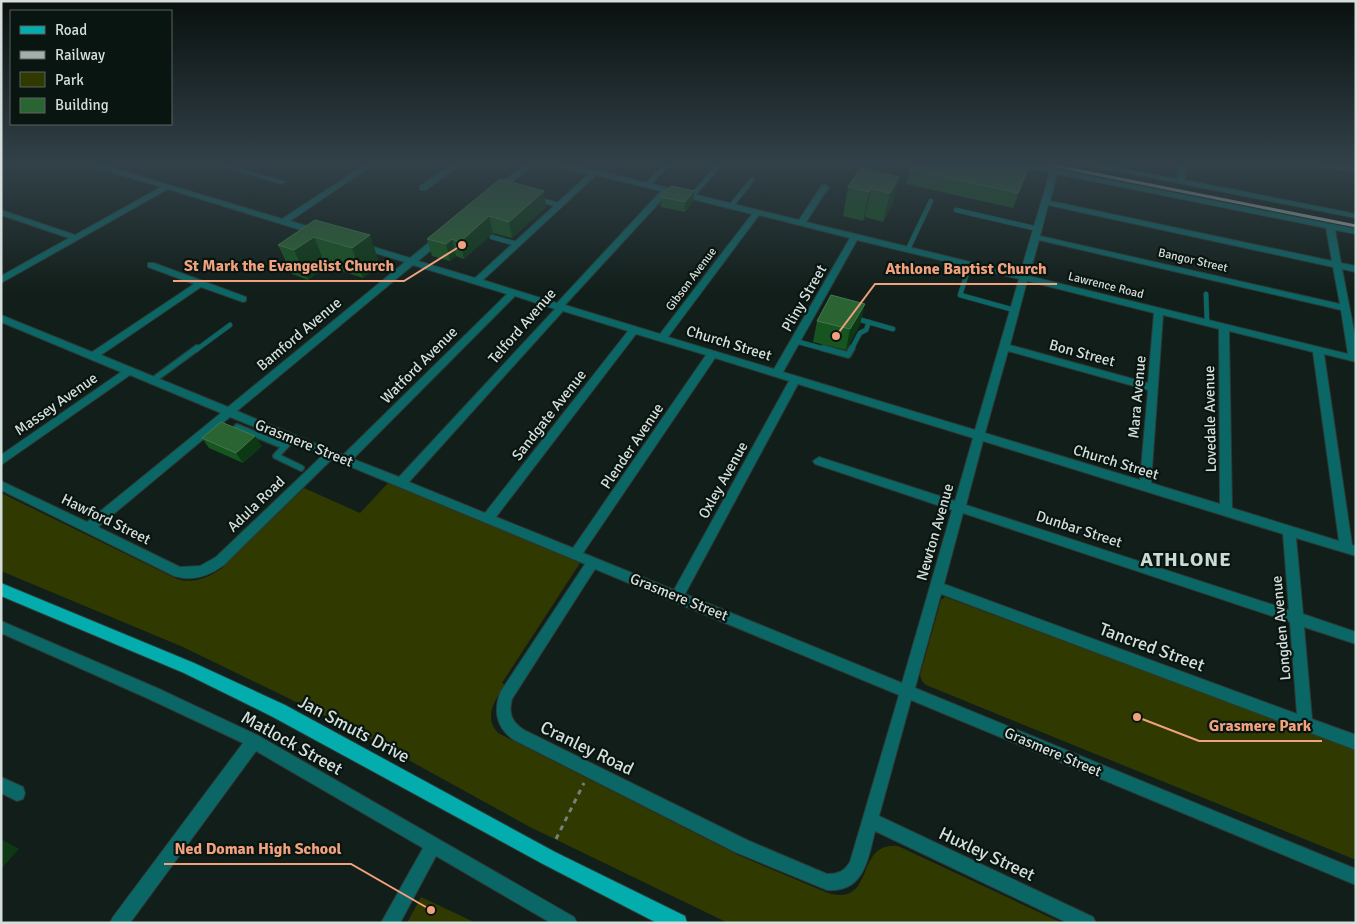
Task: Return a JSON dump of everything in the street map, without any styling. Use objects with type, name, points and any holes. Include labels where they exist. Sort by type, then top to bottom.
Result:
[{"type":"main road","name":"Jan Smuts Drive","points":[[1,589],[189,668],[279,711],[548,858],[678,923]]},
{"type":"street","points":[[1,280],[131,207]]},
{"type":"street","points":[[235,207],[329,236]]},
{"type":"street","points":[[283,222],[305,207]]},
{"type":"street","points":[[477,281],[557,207]]},
{"type":"street","name":"Telford Avenue","points":[[401,483],[557,313],[563,301],[651,207]]},
{"type":"street","name":"Lawrence Road","points":[[736,207],[1355,358]]},
{"type":"street","points":[[800,223],[811,207]]},
{"type":"street","name":"Newton Avenue","points":[[827,882],[844,880],[854,872],[1044,207]]},
{"type":"street","points":[[1069,207],[1356,269]]},
{"type":"street","points":[[1235,207],[1356,232]]},
{"type":"street","points":[[1310,207],[1356,216]]},
{"type":"street","points":[[1,212],[76,238]]},
{"type":"street","name":"Gibson Avenue","points":[[662,338],[757,212]]},
{"type":"street","points":[[1330,226],[1355,358]]},
{"type":"street","name":"Bamford Avenue","points":[[88,528],[446,232]]},
{"type":"street","name":"Bangor Street","points":[[1036,233],[1345,308]]},
{"type":"street","name":"Pliny Street","points":[[777,373],[795,341],[818,308],[855,236]]},
{"type":"street","name":"Church Street","points":[[347,242],[1351,550]]},
{"type":"street","points":[[151,265],[243,299]]},
{"type":"street","points":[[93,356],[201,283]]},
{"type":"street","name":"Watford Avenue","points":[[344,460],[514,292]]},
{"type":"street","name":"Mara Avenue","points":[[1145,486],[1159,311]]},
{"type":"street","name":"Grasmere Street","points":[[3,321],[228,412],[288,442],[331,454],[1356,877]]},
{"type":"street","name":"Lovedale Avenue","points":[[1224,326],[1226,511]]},
{"type":"street","name":"Sandgate Avenue","points":[[488,518],[635,329]]},
{"type":"street","name":"Bon Street","points":[[1004,347],[1153,388]]},
{"type":"street","points":[[1318,349],[1351,550]]},
{"type":"street","name":"Plender Avenue","points":[[575,555],[713,353]]},
{"type":"street","name":"Massey Avenue","points":[[1,461],[129,371]]},
{"type":"street","name":"Oxley Avenue","points":[[677,596],[795,379]]},
{"type":"street","name":"Adula Road","points":[[199,572],[220,562],[331,454]]},
{"type":"street","name":"Dunbar Street","points":[[819,461],[1356,638]]},
{"type":"street","name":"Hawford Street","points":[[1,485],[178,572],[199,572]]},
{"type":"street","name":"Longden Avenue","points":[[1289,531],[1305,724]]},
{"type":"street","name":"Cranley Road","points":[[593,562],[506,696],[502,714],[507,726],[512,731],[741,846],[827,882]]},
{"type":"street","name":"Tancred Street","points":[[936,587],[1356,742]]},
{"type":"street","name":"Matlock Street","points":[[1,627],[152,693],[254,741],[557,920]]},
{"type":"street","points":[[119,923],[254,741]]},
{"type":"street","points":[[1,785],[17,793]]},
{"type":"street","name":"Huxley Street","points":[[870,820],[1087,923]]},
{"type":"street","points":[[390,923],[433,846]]},
{"type":"lane","points":[[908,249],[928,207]]},
{"type":"lane","points":[[956,210],[1036,233]]},
{"type":"lane","points":[[492,237],[517,244]]},
{"type":"lane","points":[[970,264],[959,294],[966,298],[1014,310]]},
{"type":"lane","points":[[1206,294],[1207,322]]},
{"type":"lane","points":[[850,317],[893,329]]},
{"type":"lane","points":[[795,341],[848,355],[860,333],[866,330],[869,322]]},
{"type":"lane","points":[[152,381],[230,325]]},
{"type":"lane","points":[[237,427],[288,442],[276,454],[276,457],[301,468]]},
{"type":"path","points":[[556,839],[590,770]]},
{"type":"green space","points":[[388,483],[580,563],[502,683],[505,685],[494,703],[491,715],[491,721],[498,733],[738,855],[828,893],[843,895],[853,891],[860,883],[875,854],[884,847],[898,846],[1062,923],[728,923],[530,827],[354,730],[183,647],[1,571],[1,493],[177,579],[189,581],[205,577],[221,569],[304,488],[360,513]]},
{"type":"green space","points":[[945,597],[1356,749],[1356,860],[926,685],[920,675],[941,600]]},
{"type":"green space","points":[[421,897],[476,923],[407,923]]},
{"type":"building","points":[[466,207],[526,207],[509,222],[489,216],[460,242],[452,239],[446,244],[427,239]]},
{"type":"building","points":[[315,220],[370,235],[352,248],[314,237],[294,250],[278,245]]},
{"type":"building","points":[[831,295],[865,304],[850,329],[817,321]]},
{"type":"building","points":[[221,422],[255,436],[236,453],[202,438]]},
{"type":"railway","points":[[1261,207],[1356,226]]},
{"type":"place","name":"St Mark the Evangelist Church","points":[[462,245]]},
{"type":"place","name":"Athlone Baptist Church","points":[[836,336]]},
{"type":"place","name":"Grasmere Park","points":[[1137,717]]},
{"type":"place","name":"Ned Doman High School","points":[[431,910]]},
{"type":"district","name":"ATHLONE","points":[[1186,559]]}]
